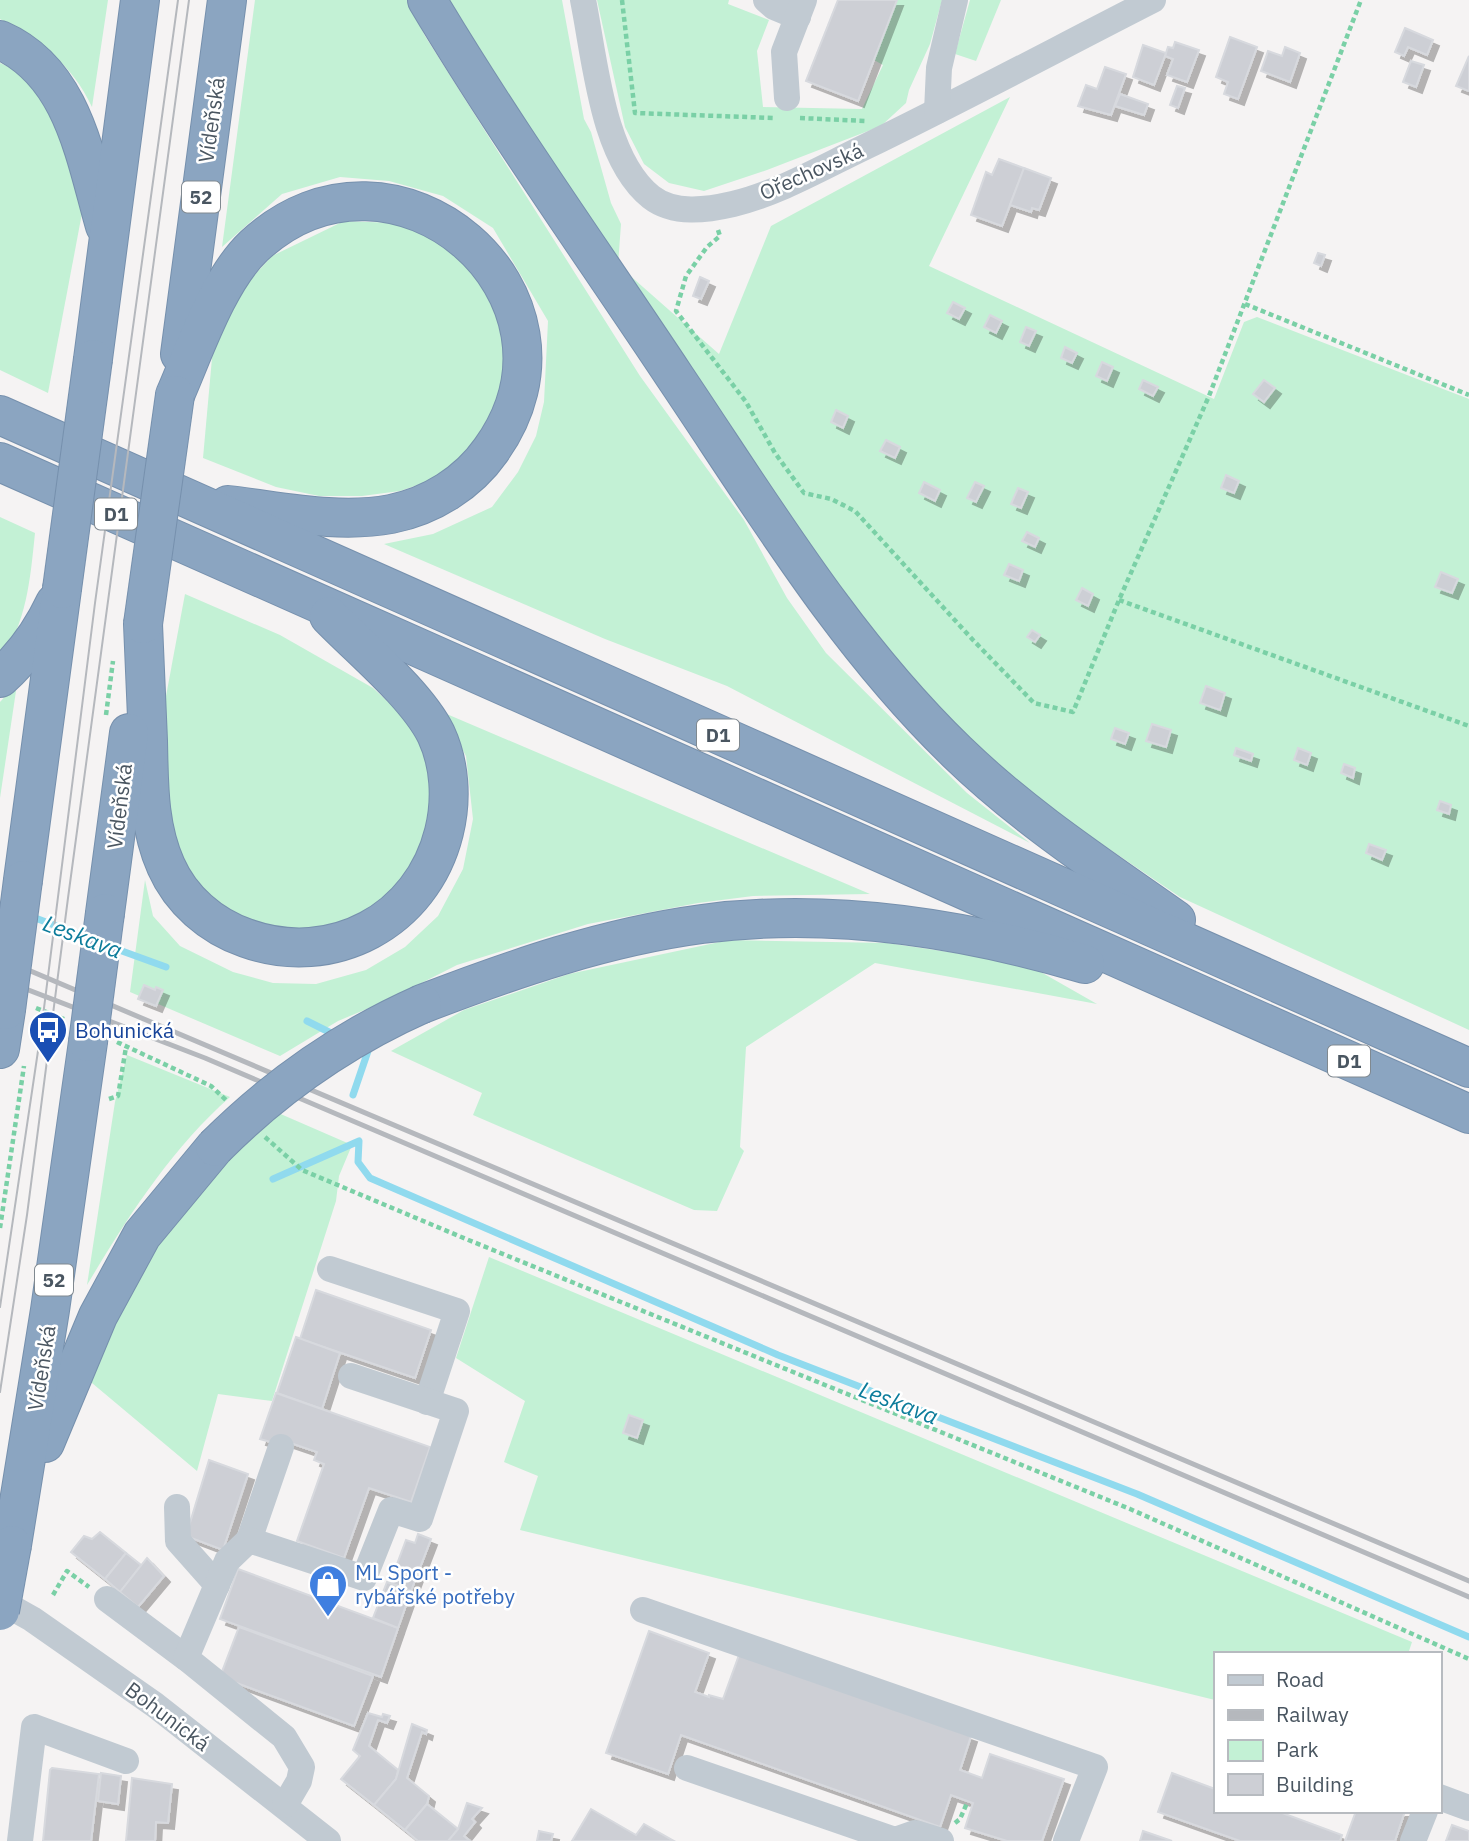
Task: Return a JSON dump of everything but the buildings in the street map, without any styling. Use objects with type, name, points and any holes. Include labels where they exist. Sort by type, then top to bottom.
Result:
[{"type":"highway","points":[[13,1055],[6,1010],[140,0]]},
{"type":"highway","name":"Vídeňská","points":[[0,1611],[50,1310],[112,1044],[105,913],[227,0]]},
{"type":"highway","points":[[427,0],[475,78],[764,510],[873,660],[957,751],[1020,807],[1243,968]]},
{"type":"highway","points":[[0,40],[21,51],[35,63],[58,90],[68,107],[77,129],[109,241]]},
{"type":"highway","points":[[174,395],[218,300],[240,262],[273,231],[290,220],[327,206],[365,201],[401,206],[440,221],[459,233],[484,257],[504,285],[519,329],[521,374],[509,419],[485,458],[464,479],[437,498],[418,507],[358,517],[193,502]]},
{"type":"highway","name":"D1","points":[[0,415],[1469,1068]]},
{"type":"highway","name":"D1","points":[[0,462],[1469,1114]]},
{"type":"highway","points":[[0,481],[44,482]]},
{"type":"highway","points":[[0,678],[37,635],[62,589]]},
{"type":"highway","points":[[143,624],[153,823],[158,847],[174,882],[197,910],[214,924],[232,933],[275,947],[317,947],[349,939],[376,927],[414,895],[430,872],[441,847],[447,821],[449,788],[442,750],[420,709],[312,600]]},
{"type":"highway","points":[[0,833],[15,858],[23,880]]},
{"type":"highway","points":[[14,1531],[56,1413],[98,1316],[142,1235],[215,1147],[268,1097],[326,1054],[388,1018],[548,958],[653,932],[704,924],[808,919],[902,924],[959,934],[1067,959],[1228,1007]]},
{"type":"street","name":"Ořechovská","points":[[583,0],[612,139],[621,160],[645,191],[658,201],[686,209],[711,209],[737,204],[775,189],[937,111],[1153,0]]},
{"type":"street","points":[[766,0],[774,7],[801,8],[784,52],[787,98]]},
{"type":"street","points":[[937,111],[939,68],[955,0]]},
{"type":"street","points":[[330,1269],[457,1311],[427,1402]]},
{"type":"street","points":[[249,1540],[364,1578],[391,1510],[420,1520],[456,1411],[351,1376]]},
{"type":"street","points":[[186,1658],[227,1561],[249,1540],[281,1447]]},
{"type":"street","points":[[177,1507],[178,1541],[217,1584]]},
{"type":"street","points":[[107,1599],[284,1737],[302,1767],[299,1781],[285,1805]]},
{"type":"street","name":"Bohunická","points":[[0,1601],[32,1619],[155,1705],[328,1841]]},
{"type":"street","points":[[643,1610],[1095,1767],[1066,1841]]},
{"type":"street","points":[[20,1841],[34,1727],[126,1761]]},
{"type":"street","points":[[687,1768],[895,1840],[915,1833],[941,1841]]},
{"type":"street","points":[[1441,1798],[1469,1808]]},
{"type":"street","points":[[1413,1841],[1424,1813]]},
{"type":"path","points":[[622,0],[635,107]]},
{"type":"path","points":[[711,209],[720,236],[707,247],[686,276],[676,311],[747,402],[775,453],[804,493],[831,499],[855,511],[1034,703],[1073,712],[1209,396],[1362,0]]},
{"type":"path","points":[[1245,304],[1469,395]]},
{"type":"path","points":[[1119,600],[1469,726]]},
{"type":"path","points":[[118,1096],[112,1044],[211,1086]]},
{"type":"path","points":[[0,1228],[13,1055]]},
{"type":"path","points":[[294,1165],[466,1239],[1130,1509],[1469,1659]]},
{"type":"path","points":[[53,1595],[67,1571]]},
{"type":"green space","points":[[0,0],[108,0],[92,107],[75,78],[54,55],[0,19]]},
{"type":"green space","points":[[255,0],[407,0],[425,36],[640,376],[744,520],[787,598],[826,653],[967,793],[1030,843],[727,686],[605,639],[384,544],[433,534],[492,507],[518,472],[536,436],[544,402],[548,321],[493,228],[443,196],[389,181],[340,177],[282,194],[222,247]]},
{"type":"green space","points":[[445,0],[562,0],[584,119],[591,132],[611,203],[621,224],[618,265],[481,68]]},
{"type":"green space","points":[[597,0],[729,0],[728,4],[769,20],[757,51],[763,107],[862,109],[883,65],[874,60],[897,0],[942,0],[930,44],[909,90],[906,103],[881,126],[704,191],[669,183],[644,164],[625,127]]},
{"type":"green space","points":[[970,0],[1001,0],[976,61],[955,54]]},
{"type":"green space","points":[[0,63],[20,72],[48,93],[83,208],[48,393],[0,370]]},
{"type":"green space","points":[[1010,97],[929,266],[1214,399],[1244,322],[1257,317],[1469,399],[1469,1030],[1180,897],[1015,785],[889,660],[618,265],[719,354],[771,226]]},
{"type":"green space","points":[[344,221],[394,223],[450,243],[481,276],[505,337],[500,401],[486,430],[444,476],[400,491],[362,496],[319,496],[276,487],[203,458],[213,347],[238,293],[272,256]]},
{"type":"green space","points":[[0,517],[35,533],[22,616],[0,662]]},
{"type":"green space","points":[[185,594],[280,635],[373,688],[397,710],[422,740],[432,766],[425,867],[343,933],[249,932],[174,866],[158,739]]},
{"type":"green space","points":[[12,689],[16,691],[0,798],[0,702]]},
{"type":"green space","points":[[442,712],[870,894],[753,896],[698,903],[588,924],[457,965],[386,1001],[338,1021],[280,1056],[130,992],[145,880],[153,916],[180,946],[233,972],[273,983],[316,984],[366,970],[405,947],[438,916],[463,869],[473,819],[466,756]]},
{"type":"green space","points":[[729,940],[887,943],[1025,963],[1097,1004],[875,963],[746,1047],[740,1147],[744,1151],[717,1211],[694,1210],[473,1115],[482,1093],[391,1051],[464,1010],[569,974]]},
{"type":"green space","points":[[127,1055],[230,1097],[188,1139],[151,1185],[87,1285],[115,1102]]},
{"type":"green space","points":[[276,1112],[352,1145],[339,1176],[336,1201],[272,1401],[218,1394],[197,1471],[86,1378],[175,1199]]},
{"type":"green space","points":[[489,1257],[1412,1642],[1409,1652],[1214,1652],[1214,1700],[520,1530],[538,1476],[504,1462],[525,1401],[456,1358]]},
{"type":"waterway","name":"Leskava","points":[[30,916],[91,939]]},
{"type":"waterway","name":"Leskava","points":[[111,947],[166,967]]},
{"type":"waterway","name":"Leskava","points":[[307,1021],[337,1036]]},
{"type":"waterway","name":"Leskava","points":[[353,1095],[368,1051],[364,1049]]},
{"type":"waterway","name":"Leskava","points":[[273,1179],[359,1141],[358,1162],[370,1178],[778,1355],[1137,1494],[1469,1637]]},
{"type":"tram line","points":[[0,1307],[42,1024],[95,603],[178,0]]},
{"type":"tram line","points":[[0,1392],[27,1215],[189,0]]},
{"type":"railway","points":[[0,958],[1469,1581]]},
{"type":"railway","points":[[0,979],[205,1058],[1469,1597]]},
{"type":"place","name":"Bohunická","points":[[48,1064]]},
{"type":"place","name":"ML Sport - rybářské potřeby","points":[[328,1618]]}]
